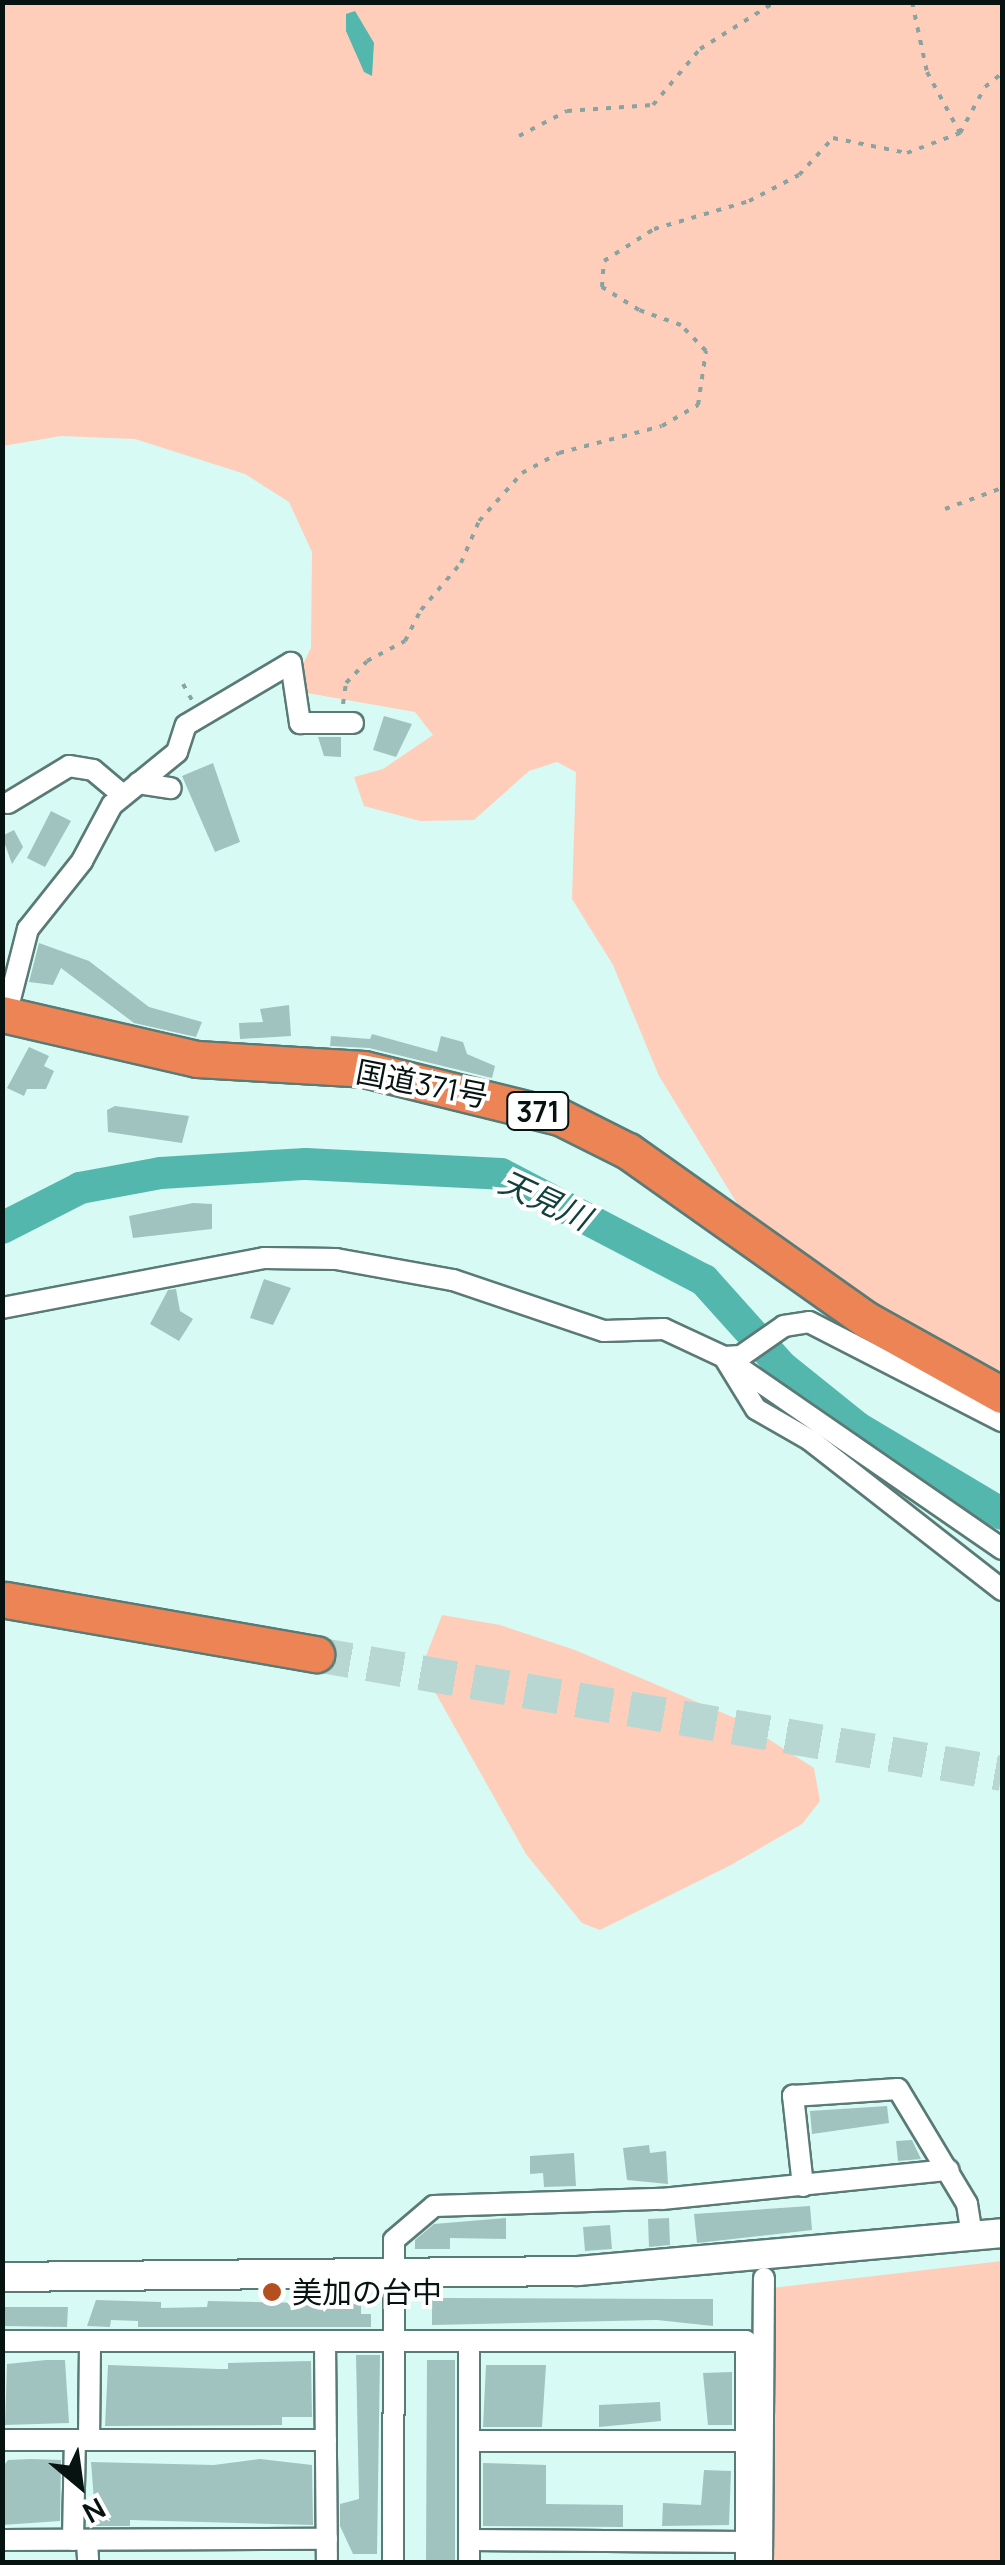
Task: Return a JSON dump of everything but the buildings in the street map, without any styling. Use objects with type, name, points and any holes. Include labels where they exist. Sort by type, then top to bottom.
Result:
[{"type":"highway","name":"国道371号","points":[[4,1014],[197,1058],[364,1069],[560,1117],[628,1151],[867,1320],[1002,1395]]},
{"type":"highway","points":[[6,1600],[316,1654]]},
{"type":"street","points":[[4,1014],[28,929],[131,789],[177,752],[186,724],[291,663],[300,723],[347,722]]},
{"type":"street","points":[[8,803],[69,766],[93,770],[131,789],[171,788]]},
{"type":"street","points":[[2,1308],[264,1258],[336,1259],[453,1280],[604,1331],[664,1329],[732,1357],[1002,1549]]},
{"type":"street","points":[[732,1357],[784,1326],[809,1322],[1002,1421]]},
{"type":"street","points":[[732,1357],[756,1409],[810,1440],[1002,1590]]},
{"type":"street","points":[[804,2186],[793,2096],[898,2089],[967,2204],[972,2236]]},
{"type":"street","points":[[393,2562],[394,2240],[434,2206],[590,2203],[949,2170]]},
{"type":"street","points":[[2,2277],[578,2272],[1002,2233]]},
{"type":"street","points":[[762,2562],[764,2278]]},
{"type":"street","points":[[2,2341],[746,2341],[746,2552],[470,2540]]},
{"type":"street","points":[[88,2562],[80,2540],[82,2440],[90,2341]]},
{"type":"street","points":[[325,2341],[327,2562]]},
{"type":"street","points":[[469,2341],[470,2562]]},
{"type":"street","points":[[2,2440],[326,2440]]},
{"type":"street","points":[[470,2441],[746,2440]]},
{"type":"street","points":[[2,2540],[326,2539]]},
{"type":"path","points":[[519,136],[568,111],[652,104],[700,49],[775,2]]},
{"type":"path","points":[[912,2],[927,72],[960,133]]},
{"type":"path","points":[[347,722],[346,683],[367,661],[405,641],[421,610],[461,564],[479,521],[522,473],[559,453],[662,426],[698,405],[706,351],[682,325],[639,310],[602,286],[604,261],[654,229],[749,201],[799,175],[832,138],[908,153],[960,133],[984,87],[1002,72]]},
{"type":"path","points":[[945,509],[1002,488]]},
{"type":"shaded area","points":[[3,3],[1002,3],[1002,1380],[828,1278],[738,1205],[659,1076],[613,965],[572,899],[576,772],[557,762],[529,771],[474,820],[420,821],[364,806],[354,777],[383,769],[433,735],[415,712],[290,690],[311,648],[312,552],[289,502],[245,474],[135,439],[61,436],[3,446]]},
{"type":"shaded area","points":[[442,1615],[500,1625],[575,1650],[737,1719],[814,1768],[820,1801],[802,1824],[731,1865],[600,1930],[582,1923],[526,1854],[426,1676],[424,1661]]},
{"type":"shaded area","points":[[1002,2261],[1002,2562],[770,2562],[772,2288]]},
{"type":"water","points":[[355,11],[374,43],[372,76],[364,72],[346,31],[346,14]]},
{"type":"waterway","name":"天見川","points":[[2,1228],[80,1188],[161,1173],[306,1164],[501,1174],[704,1280],[782,1367],[858,1428],[1002,1514]]},
{"type":"tunnel","points":[[316,1654],[1002,1773]]},
{"type":"place","name":"美加の台中","points":[[272,2292]]}]
